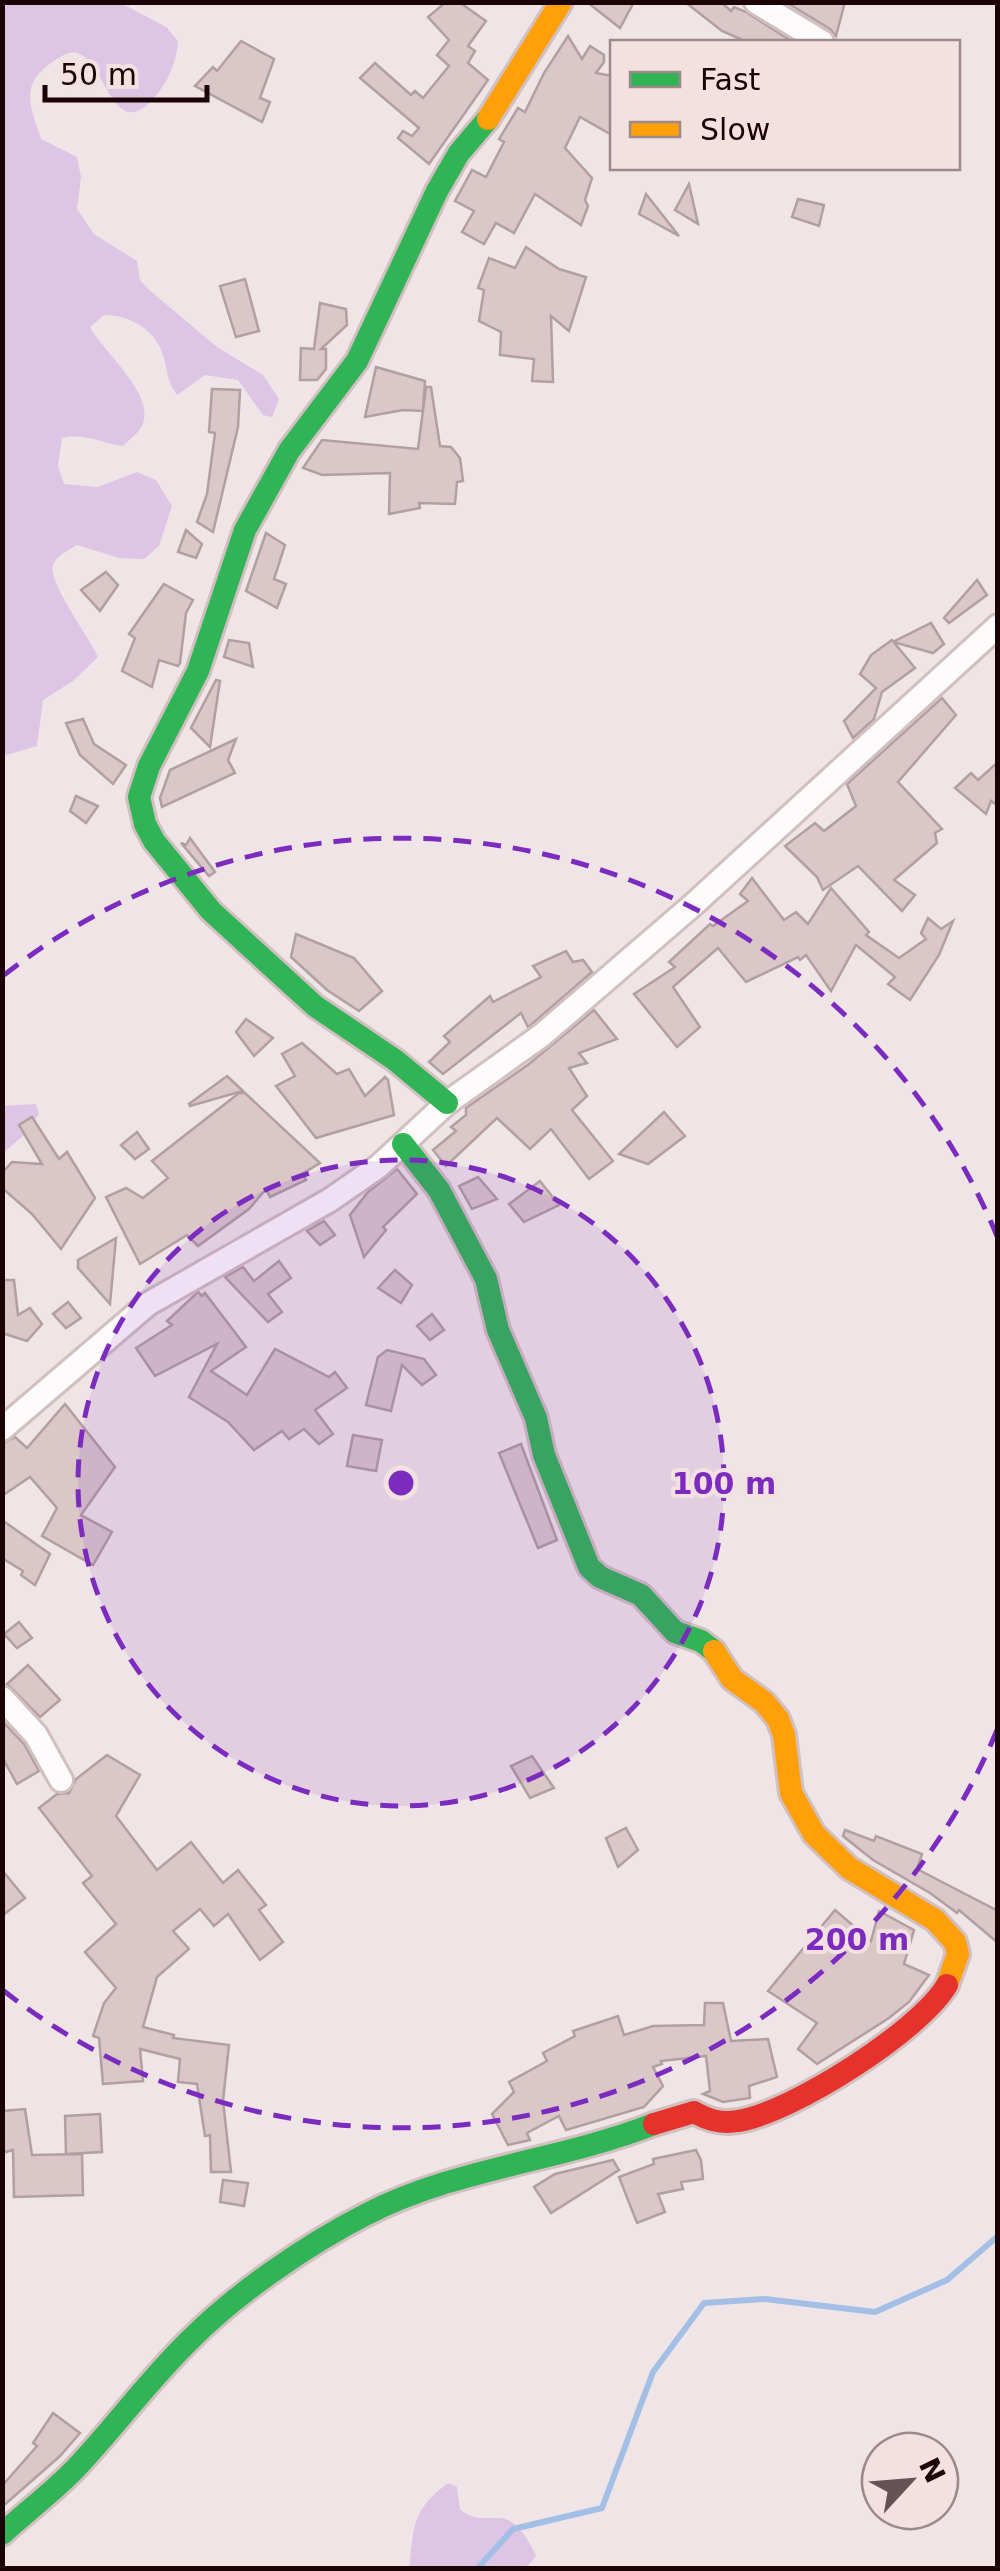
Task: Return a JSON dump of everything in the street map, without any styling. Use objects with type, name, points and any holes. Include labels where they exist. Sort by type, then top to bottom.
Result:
[{"type":"street","points":[[447,1103],[395,1060],[315,1006],[211,911],[154,840],[138,797],[149,766],[198,671],[244,530],[288,451],[356,361],[456,160],[482,128],[561,2]]},
{"type":"street","points":[[756,2],[819,40]]},
{"type":"street","points":[[2,1429],[148,1304],[330,1200],[379,1166],[447,1103],[542,1035],[610,979],[998,626]]},
{"type":"street","points":[[2,2534],[74,2470],[190,2338],[236,2298],[311,2248],[404,2196],[624,2136],[672,2117],[694,2112],[708,2121],[728,2123],[788,2102],[906,2031],[944,1991],[958,1956],[957,1944],[947,1928],[855,1872],[804,1823],[792,1797],[781,1726],[768,1705],[730,1677],[708,1644],[675,1633],[640,1594],[600,1578],[589,1567],[544,1455],[536,1418],[498,1330],[486,1279],[439,1190],[403,1144]]},
{"type":"street","points":[[2,1698],[36,1735],[62,1780]]},
{"type":"shaded area","points":[[3,2],[121,3],[166,27],[178,41],[167,78],[140,110],[129,112],[120,107],[89,61],[73,53],[57,59],[37,76],[30,94],[33,114],[41,139],[77,157],[81,177],[77,209],[94,234],[137,261],[140,280],[147,288],[217,347],[263,375],[279,399],[272,417],[263,415],[238,380],[205,375],[177,395],[160,348],[149,332],[123,318],[104,315],[90,327],[137,390],[144,417],[140,429],[123,446],[86,438],[62,438],[58,466],[64,484],[98,487],[137,472],[156,480],[172,506],[159,546],[144,559],[119,558],[77,545],[55,562],[56,584],[98,657],[73,681],[43,700],[37,746],[3,756]]},
{"type":"shaded area","points":[[36,1104],[39,1114],[24,1135],[3,1153],[3,1106]]},
{"type":"shaded area","points":[[448,2483],[457,2487],[460,2509],[470,2516],[498,2518],[516,2525],[536,2556],[526,2568],[409,2568],[421,2510]]},
{"type":"building","points":[[446,2],[459,2],[486,21],[468,46],[475,51],[468,63],[488,80],[429,164],[398,138],[403,131],[412,136],[419,128],[360,78],[375,63],[411,95],[415,91],[423,98],[449,66],[437,55],[449,40],[428,17]]},
{"type":"building","points":[[587,2],[634,2],[620,28]]},
{"type":"building","points":[[685,2],[721,2],[731,11],[734,7],[746,12],[788,39],[742,40],[722,31]]},
{"type":"building","points":[[786,2],[845,2],[836,36],[830,29]]},
{"type":"building","points":[[568,36],[582,59],[590,46],[604,55],[596,73],[610,76],[610,134],[580,117],[565,148],[592,178],[585,200],[588,206],[581,225],[535,194],[514,233],[496,223],[484,244],[462,232],[474,211],[455,201],[472,170],[486,177],[504,142],[499,139],[518,108],[525,112]]},
{"type":"building","points":[[241,41],[274,59],[260,98],[270,102],[262,122],[195,86],[213,67],[217,71]]},
{"type":"building","points":[[689,184],[698,224],[675,210]]},
{"type":"building","points":[[646,194],[679,236],[639,214]]},
{"type":"building","points":[[798,199],[824,205],[819,226],[792,217]]},
{"type":"building","points":[[526,247],[559,269],[586,277],[569,331],[551,316],[553,382],[532,381],[534,359],[500,355],[501,332],[479,321],[484,290],[478,288],[489,258],[515,268]]},
{"type":"building","points":[[245,279],[259,331],[236,337],[220,286]]},
{"type":"building","points":[[320,303],[346,309],[347,325],[321,349],[326,349],[326,369],[317,380],[300,380],[301,348],[314,349]]},
{"type":"building","points":[[376,367],[425,381],[423,411],[403,410],[365,417]]},
{"type":"building","points":[[426,387],[431,387],[440,446],[451,447],[460,458],[463,481],[457,482],[455,504],[419,503],[420,508],[389,514],[390,473],[322,475],[303,468],[322,440],[418,449]]},
{"type":"building","points":[[212,389],[240,390],[238,427],[213,532],[197,522],[207,494],[215,433],[209,432]]},
{"type":"building","points":[[186,530],[202,544],[196,558],[178,552]]},
{"type":"building","points":[[266,533],[285,545],[274,579],[286,584],[277,608],[246,591]]},
{"type":"building","points":[[106,572],[118,585],[100,611],[81,590]]},
{"type":"building","points":[[977,580],[987,595],[949,623],[944,618]]},
{"type":"building","points":[[164,584],[193,600],[186,613],[180,663],[178,666],[159,660],[152,687],[122,671],[135,638],[129,634]]},
{"type":"building","points":[[931,623],[944,644],[933,653],[893,642]]},
{"type":"building","points":[[229,640],[249,643],[253,667],[224,657]]},
{"type":"building","points":[[892,640],[915,668],[882,692],[874,719],[853,738],[844,721],[876,688],[860,674],[871,655]]},
{"type":"building","points":[[216,680],[220,681],[210,747],[191,728]]},
{"type":"building","points":[[942,698],[956,715],[898,782],[942,829],[935,833],[937,843],[894,880],[915,895],[902,911],[858,866],[823,890],[817,877],[785,846],[815,823],[824,831],[856,806],[847,784]]},
{"type":"building","points":[[83,719],[94,744],[126,765],[113,784],[80,755],[66,723]]},
{"type":"building","points":[[236,739],[228,760],[235,773],[162,807],[160,798],[170,770]]},
{"type":"building","points":[[998,762],[998,806],[991,801],[986,814],[955,788],[971,773],[978,780]]},
{"type":"building","points":[[76,796],[98,806],[86,823],[70,811]]},
{"type":"building","points":[[190,838],[215,872],[209,876],[181,843],[186,845]]},
{"type":"building","points":[[752,878],[784,920],[796,912],[808,924],[831,888],[869,932],[866,935],[899,958],[926,939],[921,933],[928,918],[941,929],[953,921],[939,955],[910,1000],[888,984],[895,977],[856,945],[831,991],[806,955],[746,982],[718,948],[673,987],[700,1027],[677,1047],[634,994],[675,967],[669,962],[710,924],[713,926],[748,901],[740,894]]},
{"type":"building","points":[[296,934],[354,958],[382,991],[359,1011],[327,990],[291,957]]},
{"type":"building","points":[[566,951],[573,962],[583,960],[592,972],[533,1023],[528,1027],[521,1013],[443,1074],[429,1062],[450,1042],[444,1036],[490,996],[493,1002],[541,977],[533,966]]},
{"type":"building","points":[[594,1010],[617,1039],[579,1053],[587,1063],[569,1068],[587,1096],[572,1110],[613,1161],[589,1179],[551,1129],[530,1149],[497,1118],[446,1166],[433,1150],[456,1131],[451,1127],[466,1115],[466,1108],[529,1064]]},
{"type":"building","points":[[246,1019],[273,1038],[254,1056],[236,1032]]},
{"type":"building","points":[[302,1043],[337,1074],[349,1069],[365,1096],[385,1077],[394,1115],[316,1138],[276,1086],[295,1076],[282,1054]]},
{"type":"building","points":[[227,1076],[243,1091],[190,1106],[189,1104]]},
{"type":"building","points":[[239,1093],[245,1093],[320,1163],[302,1174],[306,1180],[270,1197],[266,1189],[249,1209],[198,1246],[187,1235],[140,1264],[106,1197],[126,1188],[143,1198],[168,1178],[152,1161]]},
{"type":"building","points":[[664,1112],[685,1136],[648,1164],[619,1154]]},
{"type":"building","points":[[32,1117],[59,1159],[67,1152],[95,1198],[61,1249],[32,1214],[2,1188],[2,1173],[12,1162],[42,1164],[19,1125]]},
{"type":"building","points":[[137,1132],[149,1149],[135,1159],[121,1145]]},
{"type":"building","points":[[397,1169],[417,1194],[383,1227],[386,1230],[364,1257],[350,1215],[368,1192]]},
{"type":"building","points":[[478,1177],[497,1199],[472,1209],[459,1186]]},
{"type":"building","points":[[540,1181],[559,1205],[524,1222],[509,1204]]},
{"type":"building","points":[[324,1221],[335,1235],[320,1245],[307,1231]]},
{"type":"building","points":[[116,1238],[110,1304],[78,1268],[78,1260]]},
{"type":"building","points":[[279,1261],[291,1278],[268,1294],[282,1312],[268,1322],[225,1277],[243,1267],[254,1281]]},
{"type":"building","points":[[395,1270],[412,1285],[401,1303],[378,1288]]},
{"type":"building","points":[[2,1280],[14,1280],[18,1315],[30,1308],[42,1324],[27,1341],[2,1333]]},
{"type":"building","points":[[198,1292],[202,1296],[205,1293],[246,1347],[211,1371],[247,1395],[275,1349],[329,1377],[335,1372],[347,1388],[315,1410],[333,1434],[319,1444],[304,1429],[289,1439],[282,1431],[254,1450],[228,1422],[189,1397],[217,1344],[155,1376],[136,1348],[172,1325],[167,1321]]},
{"type":"building","points":[[68,1302],[81,1318],[66,1328],[53,1314]]},
{"type":"building","points":[[432,1314],[444,1330],[430,1340],[417,1326]]},
{"type":"building","points":[[387,1350],[424,1359],[436,1375],[422,1385],[402,1365],[391,1411],[366,1405],[378,1357]]},
{"type":"building","points":[[65,1404],[115,1467],[81,1515],[112,1532],[93,1565],[42,1536],[57,1508],[30,1477],[2,1496],[2,1444],[15,1437],[27,1448]]},
{"type":"building","points":[[353,1435],[382,1440],[376,1471],[347,1466]]},
{"type":"building","points":[[521,1444],[557,1540],[538,1548],[499,1453]]},
{"type":"building","points":[[2,1520],[50,1554],[35,1585],[21,1575],[23,1571],[2,1558]]},
{"type":"building","points":[[19,1622],[32,1638],[17,1648],[4,1634]]},
{"type":"building","points":[[28,1665],[60,1700],[40,1717],[7,1684]]},
{"type":"building","points":[[2,1721],[24,1744],[39,1771],[17,1784],[2,1757]]},
{"type":"building","points":[[107,1755],[140,1775],[116,1816],[157,1870],[191,1842],[223,1883],[238,1870],[266,1905],[259,1910],[283,1942],[260,1960],[228,1914],[214,1926],[200,1909],[173,1931],[189,1949],[157,1977],[143,2027],[174,2035],[173,2038],[229,2045],[223,2101],[231,2172],[211,2172],[210,2135],[205,2136],[197,2084],[178,2082],[180,2059],[140,2049],[143,2081],[103,2084],[99,2038],[93,2036],[104,2003],[116,1988],[85,1952],[116,1924],[83,1883],[92,1876],[39,1808],[57,1794],[69,1793],[76,1779]]},
{"type":"building","points":[[532,1756],[554,1788],[530,1798],[511,1766]]},
{"type":"building","points":[[626,1828],[638,1850],[618,1867],[606,1838]]},
{"type":"building","points":[[845,1830],[874,1841],[876,1836],[922,1854],[917,1869],[998,1911],[998,1943],[959,1910],[957,1913],[873,1860],[843,1836]]},
{"type":"building","points":[[2,1870],[25,1898],[2,1916]]},
{"type":"building","points":[[835,1910],[871,1941],[879,1911],[914,1930],[904,1964],[929,1975],[909,2002],[889,2018],[817,2064],[798,2049],[817,2023],[768,1991]]},
{"type":"building","points":[[705,2003],[723,2003],[731,2041],[768,2039],[777,2077],[749,2086],[750,2098],[723,2102],[703,2094],[710,2091],[706,2056],[661,2061],[653,2067],[663,2086],[644,2107],[566,2130],[559,2116],[527,2133],[530,2140],[508,2145],[492,2114],[514,2092],[509,2082],[547,2061],[543,2053],[575,2036],[573,2031],[618,2016],[624,2035],[653,2026],[704,2025]]},
{"type":"building","points":[[25,2109],[32,2155],[82,2154],[83,2195],[14,2197],[13,2150],[2,2153],[2,2111]]},
{"type":"building","points":[[100,2114],[102,2152],[66,2154],[65,2116]]},
{"type":"building","points":[[696,2150],[703,2179],[681,2182],[683,2189],[658,2194],[665,2212],[637,2223],[619,2177],[654,2164],[653,2159]]},
{"type":"building","points":[[613,2160],[619,2170],[551,2213],[534,2187],[555,2174]]},
{"type":"building","points":[[223,2180],[248,2183],[244,2206],[220,2202]]},
{"type":"building","points":[[53,2413],[80,2433],[2,2507],[2,2486],[37,2446],[33,2443]]},
{"type":"waterway","points":[[478,2568],[513,2529],[602,2508],[653,2372],[704,2303],[765,2299],[875,2312],[947,2280],[998,2236]]},
{"type":"traffic: fast","points":[[447,1103],[395,1060],[315,1006],[211,911],[154,841],[145,824],[139,797],[149,766],[198,671],[245,530],[289,451],[357,361],[437,191],[459,153],[488,119]]},
{"type":"traffic: fast","points":[[403,1144],[439,1190],[486,1279],[498,1330],[536,1418],[544,1455],[589,1567],[600,1577],[641,1595],[675,1632],[701,1641],[714,1651]]},
{"type":"traffic: fast","points":[[2,2534],[76,2468],[162,2369],[210,2321],[274,2270],[320,2240],[399,2199],[435,2186],[654,2124]]},
{"type":"traffic: slow","points":[[488,119],[561,2]]},
{"type":"traffic: slow","points":[[714,1651],[732,1679],[764,1702],[778,1719],[784,1735],[791,1793],[814,1834],[849,1868],[935,1920],[955,1942],[958,1954],[947,1985]]},
{"type":"traffic: jam","points":[[654,2124],[694,2112],[715,2121],[738,2121],[789,2103],[883,2046],[910,2025],[947,1985]]}]
